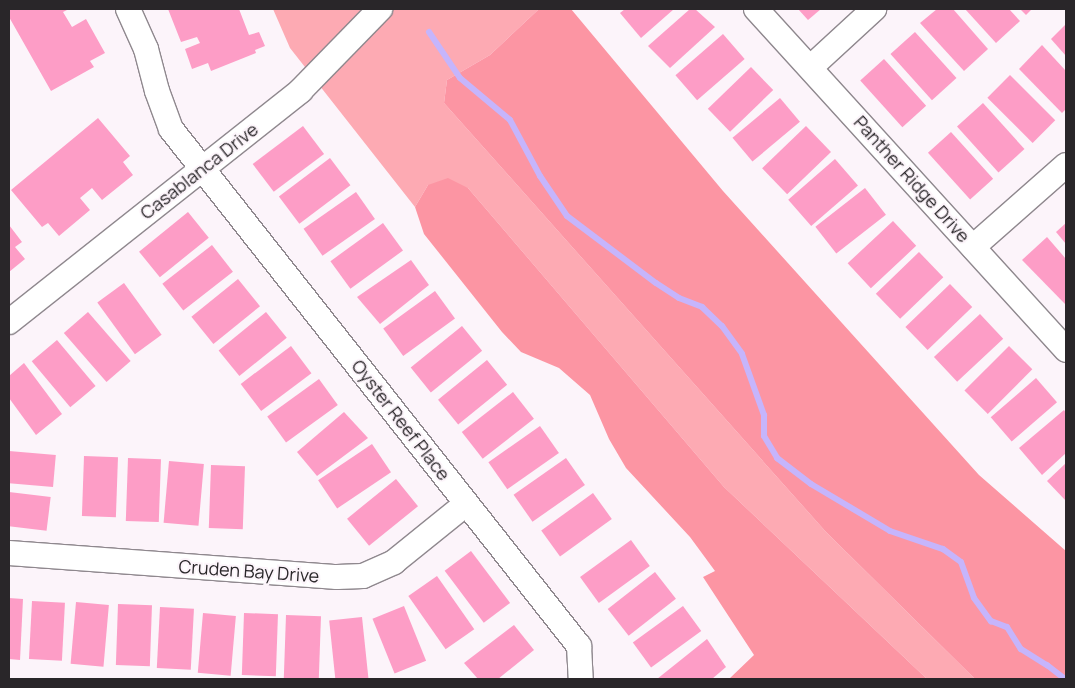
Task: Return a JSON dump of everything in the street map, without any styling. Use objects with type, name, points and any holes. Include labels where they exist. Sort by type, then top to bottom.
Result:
[{"type":"street","name":"Oyster Reef Place","points":[[128,9],[146,49],[157,91],[171,129],[579,646],[582,679]]},
{"type":"street","name":"Casablanca Drive","points":[[9,322],[300,91],[380,9]]},
{"type":"street","name":"Panther Ridge Drive","points":[[756,9],[811,67],[1066,350]]},
{"type":"street","points":[[811,67],[874,9]]},
{"type":"street","points":[[973,247],[1066,165]]},
{"type":"street","name":"Cruden Bay Drive","points":[[9,553],[337,577],[363,576],[394,562],[466,504]]},
{"type":"shaded area","points":[[273,9],[539,9],[490,55],[447,80],[444,103],[826,532],[975,679],[927,679],[724,487],[468,188],[428,185],[415,207],[290,48]]},
{"type":"shaded area","points":[[539,9],[571,9],[723,191],[979,475],[1066,551],[1066,679],[975,679],[826,532],[444,103],[447,80],[490,55]]},
{"type":"shaded area","points":[[448,178],[468,188],[724,487],[927,679],[729,679],[754,655],[703,577],[715,571],[690,537],[626,468],[609,439],[590,395],[559,368],[521,352],[502,332],[424,234],[415,207],[428,185]]},
{"type":"building","points":[[9,9],[69,9],[63,12],[72,27],[86,19],[105,53],[90,61],[94,67],[51,91],[9,17]]},
{"type":"building","points":[[168,9],[239,9],[249,35],[259,32],[265,46],[255,50],[256,53],[211,71],[208,63],[192,69],[185,49],[200,43],[197,37],[181,42]]},
{"type":"building","points":[[625,9],[674,9],[641,38],[620,13]]},
{"type":"building","points":[[690,9],[695,9],[715,27],[670,68],[648,46]]},
{"type":"building","points":[[798,9],[821,9],[808,20]]},
{"type":"building","points":[[937,9],[953,9],[988,49],[964,71],[920,23]]},
{"type":"building","points":[[965,9],[1009,9],[1020,21],[996,43]]},
{"type":"building","points":[[1020,9],[1032,9],[1026,15]]},
{"type":"building","points":[[1066,24],[1066,56],[1051,39]]},
{"type":"building","points":[[915,32],[956,78],[932,100],[890,54]]},
{"type":"building","points":[[723,34],[745,59],[697,100],[675,75]]},
{"type":"building","points":[[1042,45],[1066,71],[1066,109],[1062,113],[1019,69]]},
{"type":"building","points":[[884,59],[926,106],[902,127],[860,80]]},
{"type":"building","points":[[751,67],[773,90],[730,132],[708,109]]},
{"type":"building","points":[[1010,75],[1055,120],[1033,143],[987,98]]},
{"type":"building","points":[[780,98],[800,122],[752,162],[733,138]]},
{"type":"building","points":[[983,103],[1024,149],[998,172],[957,126]]},
{"type":"building","points":[[98,118],[130,156],[123,162],[133,175],[102,200],[92,188],[80,198],[90,210],[59,236],[48,223],[42,227],[11,190]]},
{"type":"building","points":[[303,126],[324,154],[274,192],[253,164]]},
{"type":"building","points":[[806,126],[831,152],[787,194],[762,168]]},
{"type":"building","points":[[951,132],[993,179],[970,200],[928,153]]},
{"type":"building","points":[[330,158],[350,185],[299,224],[279,197]]},
{"type":"building","points":[[835,159],[858,185],[811,226],[788,200]]},
{"type":"building","points":[[865,188],[886,215],[836,254],[815,227]]},
{"type":"building","points":[[356,192],[375,219],[323,256],[304,229]]},
{"type":"building","points":[[188,212],[209,238],[160,277],[139,252]]},
{"type":"building","points":[[893,221],[916,246],[871,288],[848,263]]},
{"type":"building","points":[[383,223],[403,251],[350,289],[330,261]]},
{"type":"building","points":[[1066,223],[1066,244],[1056,232]]},
{"type":"building","points":[[9,225],[22,242],[15,247],[25,259],[9,272]]},
{"type":"building","points":[[1047,237],[1066,259],[1066,305],[1022,260]]},
{"type":"building","points":[[212,245],[233,272],[183,311],[162,284]]},
{"type":"building","points":[[919,252],[943,277],[900,319],[876,294]]},
{"type":"building","points":[[411,260],[429,285],[380,324],[357,297]]},
{"type":"building","points":[[238,279],[260,306],[213,344],[191,317]]},
{"type":"building","points":[[124,283],[162,335],[135,354],[97,302]]},
{"type":"building","points":[[950,284],[972,307],[928,350],[905,327]]},
{"type":"building","points":[[435,291],[455,319],[403,356],[383,329]]},
{"type":"building","points":[[88,312],[131,361],[106,382],[64,333]]},
{"type":"building","points":[[266,312],[287,338],[239,376],[219,350]]},
{"type":"building","points":[[980,314],[1003,339],[957,382],[934,357]]},
{"type":"building","points":[[462,326],[482,351],[431,392],[411,368]]},
{"type":"building","points":[[57,340],[96,386],[70,407],[32,361]]},
{"type":"building","points":[[291,346],[311,373],[261,411],[241,384]]},
{"type":"building","points":[[1009,346],[1032,369],[988,414],[964,391]]},
{"type":"building","points":[[487,360],[507,385],[458,425],[438,400]]},
{"type":"building","points":[[24,363],[62,414],[36,435],[9,398],[9,376]]},
{"type":"building","points":[[1036,378],[1057,402],[1012,442],[991,417]]},
{"type":"building","points":[[319,379],[338,405],[286,443],[267,417]]},
{"type":"building","points":[[513,392],[534,419],[483,459],[462,432]]},
{"type":"building","points":[[1064,410],[1066,413],[1066,453],[1042,475],[1019,448]]},
{"type":"building","points":[[344,412],[368,438],[317,476],[297,452]]},
{"type":"building","points":[[540,426],[559,453],[507,489],[488,462]]},
{"type":"building","points":[[372,444],[391,472],[337,509],[318,480]]},
{"type":"building","points":[[9,451],[56,455],[53,487],[9,483]]},
{"type":"building","points":[[84,456],[118,457],[116,517],[82,516]]},
{"type":"building","points":[[128,458],[161,459],[159,522],[126,521]]},
{"type":"building","points":[[566,458],[585,485],[533,522],[514,495]]},
{"type":"building","points":[[169,461],[204,464],[198,526],[164,523]]},
{"type":"building","points":[[1066,463],[1066,501],[1047,481]]},
{"type":"building","points":[[211,465],[245,466],[243,529],[209,528]]},
{"type":"building","points":[[396,479],[418,506],[369,546],[347,519]]},
{"type":"building","points":[[9,492],[51,497],[47,531],[9,526]]},
{"type":"building","points":[[593,493],[612,519],[560,557],[541,531]]},
{"type":"building","points":[[631,540],[650,566],[599,603],[580,577]]},
{"type":"building","points":[[471,551],[510,603],[484,623],[445,571]]},
{"type":"building","points":[[655,572],[676,599],[629,636],[608,609]]},
{"type":"building","points":[[437,576],[474,629],[446,649],[408,596]]},
{"type":"building","points":[[9,598],[23,599],[20,660],[9,659]]},
{"type":"building","points":[[32,601],[65,603],[62,661],[29,659]]},
{"type":"building","points":[[76,602],[109,605],[103,667],[71,664]]},
{"type":"building","points":[[118,604],[152,605],[150,666],[116,665]]},
{"type":"building","points":[[404,606],[426,661],[395,673],[372,619]]},
{"type":"building","points":[[683,606],[701,631],[651,668],[633,642]]},
{"type":"building","points":[[160,607],[194,609],[191,670],[157,668]]},
{"type":"building","points":[[203,613],[236,616],[231,676],[198,673]]},
{"type":"building","points":[[244,613],[278,614],[276,676],[242,675]]},
{"type":"building","points":[[286,615],[321,616],[319,679],[284,678]]},
{"type":"building","points":[[362,617],[368,679],[335,679],[329,620]]},
{"type":"building","points":[[514,625],[534,650],[498,679],[478,679],[464,663]]},
{"type":"building","points":[[707,639],[726,667],[712,679],[657,679]]},
{"type":"waterway","points":[[429,32],[460,78],[510,120],[540,176],[567,216],[656,283],[679,298],[702,307],[722,326],[742,354],[764,415],[764,436],[777,458],[811,484],[890,531],[943,549],[961,562],[974,598],[991,621],[1007,627],[1021,649],[1065,679]]}]
